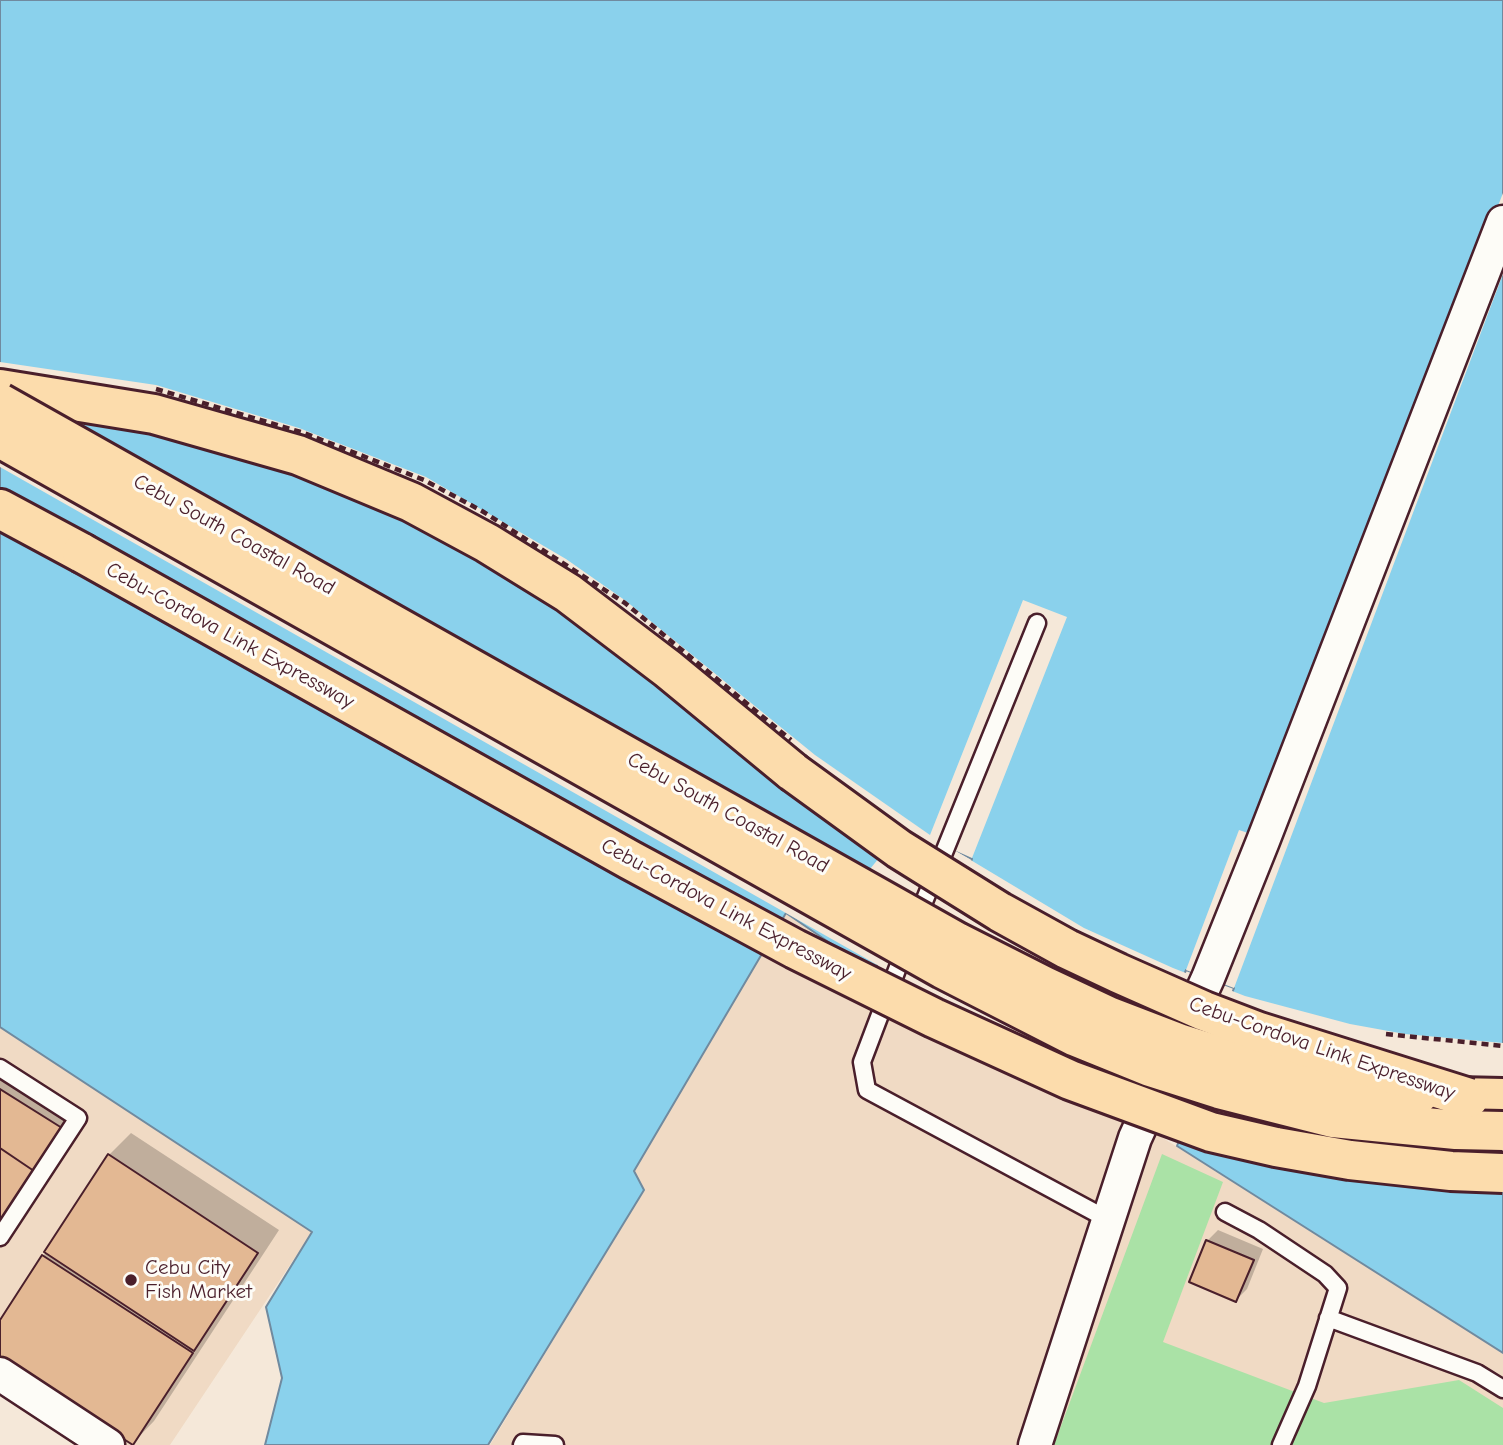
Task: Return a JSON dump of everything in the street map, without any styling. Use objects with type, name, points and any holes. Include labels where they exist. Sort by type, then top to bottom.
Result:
[{"type":"highway","name":"Cebu-Cordova Link Expressway","points":[[0,389],[154,414],[299,455],[411,502],[486,543],[568,593],[668,668],[793,772],[899,849],[1000,912],[1067,949],[1204,1011],[1259,1032],[1486,1098]]},
{"type":"highway","name":"Cebu South Coastal Road","points":[[0,402],[957,942],[1108,1017],[1233,1060],[1345,1084],[1486,1098]]},
{"type":"highway","name":"Cebu South Coastal Road","points":[[0,438],[943,969],[1076,1037],[1150,1067],[1219,1089],[1333,1118],[1456,1130],[1503,1131]]},
{"type":"highway","name":"Cebu-Cordova Link Expressway","points":[[0,509],[795,949],[934,1018],[1070,1080],[1212,1132],[1276,1147],[1350,1160],[1451,1171],[1503,1173]]},
{"type":"street","points":[[1035,1445],[1135,1138],[1208,978],[1503,222]]},
{"type":"street","points":[[0,1374],[108,1445]]},
{"type":"lane","points":[[1037,623],[883,1003],[862,1062],[867,1090],[1107,1219]]},
{"type":"lane","points":[[0,1068],[78,1118],[0,1237]]},
{"type":"lane","points":[[1225,1212],[1259,1230],[1325,1274],[1338,1288],[1307,1386],[1282,1445]]},
{"type":"lane","points":[[1328,1318],[1477,1373],[1503,1389]]},
{"type":"lane","points":[[522,1445],[555,1445]]},
{"type":"path","points":[[156,389],[303,433],[424,480],[482,511],[625,603],[792,740]]},
{"type":"path","points":[[1382,1034],[1503,1046]]},
{"type":"shaded area","points":[[786,913],[874,973],[1125,1114],[1503,1353],[1503,1445],[490,1445],[644,1190],[634,1171]]},
{"type":"shaded area","points":[[0,1027],[312,1232],[170,1445],[121,1445],[0,1367]]},
{"type":"green space","points":[[1162,1154],[1223,1182],[1163,1342],[1324,1403],[1459,1380],[1503,1408],[1503,1445],[1054,1445]]},
{"type":"water","points":[[0,0],[1503,0],[1503,1353],[1177,1146],[1234,988],[1186,970],[1125,1114],[922,1004],[972,859],[930,836],[874,973],[786,913],[634,1171],[644,1190],[488,1445],[265,1445],[282,1378],[266,1307],[312,1232],[0,1027]]},
{"type":"pier","points":[[1503,193],[1503,274],[1234,988],[1186,970],[1239,830],[1254,835]]},
{"type":"pier","points":[[0,362],[156,385],[299,428],[426,477],[566,559],[626,601],[815,755],[930,835],[1023,600],[1067,617],[972,858],[954,850],[1084,928],[1209,982],[1188,974],[1140,1088],[1069,1063],[923,991],[967,860],[932,841],[881,967],[0,467]],"holes":[[[52,417],[153,433],[296,476],[406,523],[540,596],[655,682],[879,858],[870,869],[847,857]]]},
{"type":"pier","points":[[1230,990],[1350,1024],[1405,1034],[1503,1043],[1503,1151],[1464,1152],[1352,1144],[1188,1106]]},
{"type":"building","points":[[0,1089],[62,1128],[34,1171],[0,1148]]},
{"type":"building","points":[[0,1148],[34,1171],[0,1223]]},
{"type":"building","points":[[108,1154],[258,1253],[194,1351],[44,1252]]},
{"type":"building","points":[[1206,1240],[1254,1260],[1236,1302],[1189,1282]]},
{"type":"building","points":[[42,1255],[193,1353],[133,1445],[0,1360],[0,1320]]},
{"type":"place","name":"Cebu City Fish Market","points":[[131,1280]]}]
